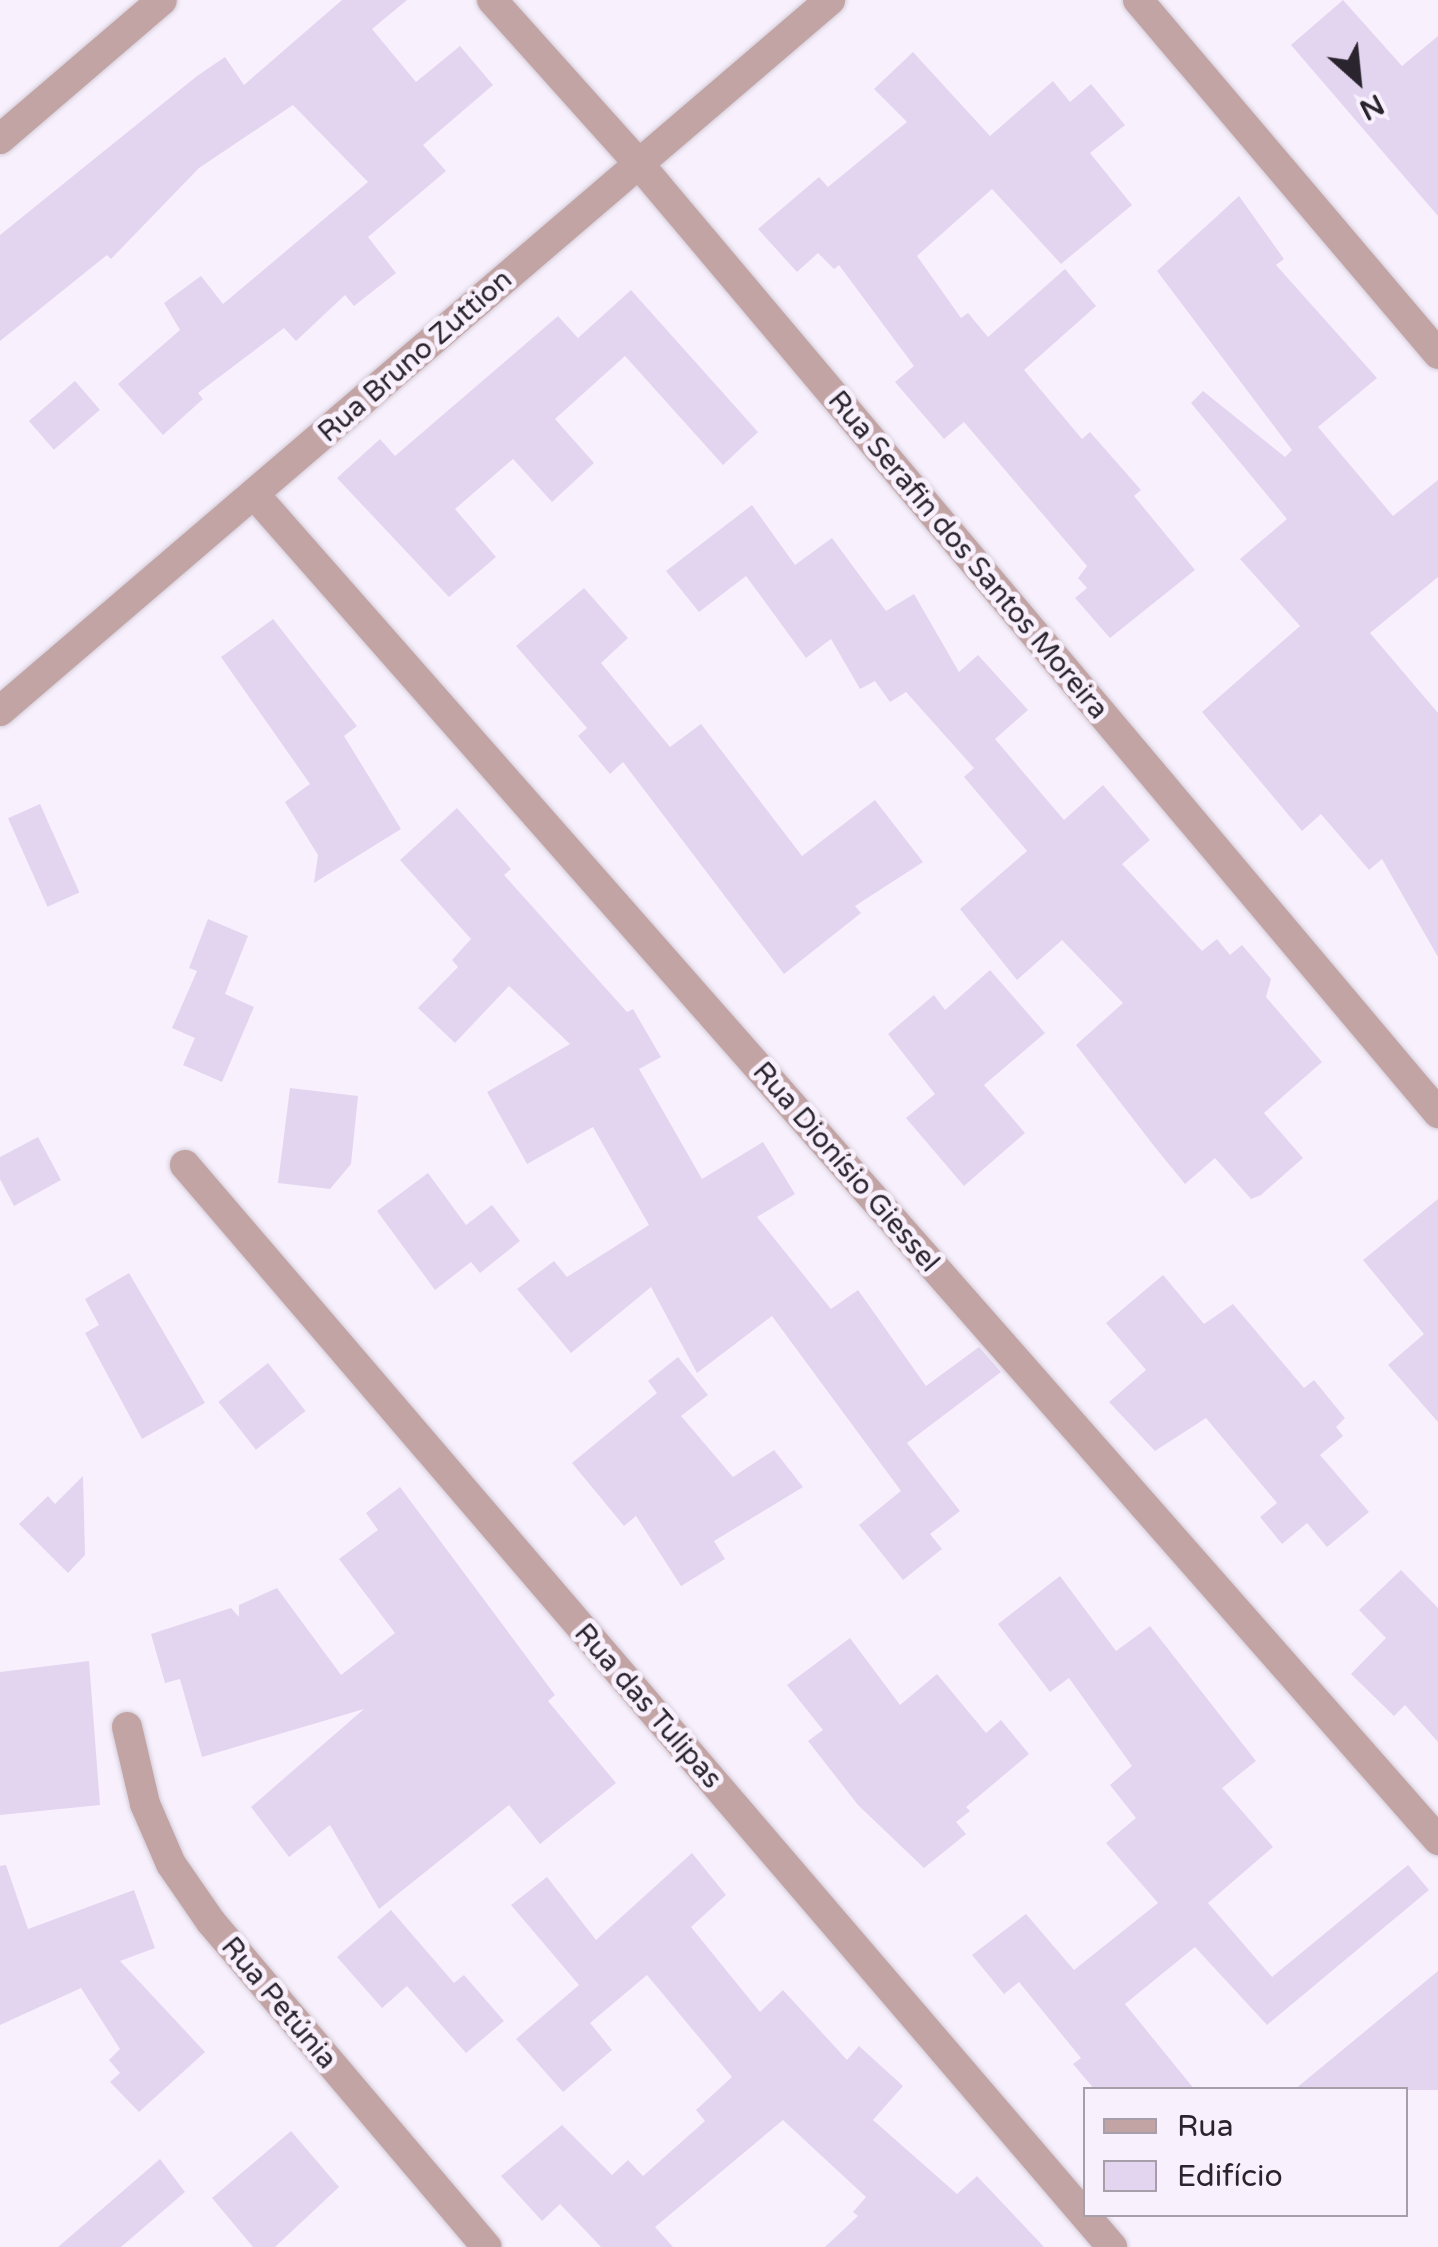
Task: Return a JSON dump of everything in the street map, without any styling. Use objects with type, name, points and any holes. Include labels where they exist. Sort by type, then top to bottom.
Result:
[{"type":"street","points":[[0,138],[162,0]]},
{"type":"street","name":"Rua Serafin dos Santos Moreira","points":[[492,0],[639,164],[1438,1113]]},
{"type":"street","name":"Rua Bruno Zuttion","points":[[0,712],[830,0]]},
{"type":"street","points":[[1138,0],[1438,354]]},
{"type":"street","name":"Rua Dionísio Giessel","points":[[254,494],[1438,1840]]},
{"type":"street","name":"Rua das Tulipas","points":[[185,1165],[1083,2213]]},
{"type":"street","name":"Rua Petúnia","points":[[127,1727],[158,1834],[211,1922],[488,2247]]},
{"type":"street","name":"Rua das Tulipas","points":[[1086,2217],[1112,2247]]},
{"type":"building","points":[[342,0],[407,0],[372,29],[416,82],[460,46],[493,85],[423,145],[446,171],[368,237],[396,273],[354,306],[345,295],[296,341],[284,328],[198,393],[203,399],[163,435],[118,384],[180,330],[164,303],[201,276],[223,304],[368,182],[293,105],[199,168],[111,259],[107,255],[0,341],[0,235],[197,76],[225,57],[244,85]]},
{"type":"building","points":[[1343,0],[1402,66],[1438,36],[1438,216],[1291,45]]},
{"type":"building","points":[[913,52],[990,136],[1053,81],[1070,102],[1091,84],[1125,125],[1090,153],[1132,205],[1061,264],[992,189],[917,256],[961,318],[968,313],[988,337],[1065,269],[1096,306],[1024,370],[1082,439],[1090,432],[1141,490],[1134,496],[1195,570],[1110,638],[1075,598],[1087,588],[1078,578],[1087,566],[964,422],[944,439],[895,382],[914,366],[839,265],[834,269],[818,253],[797,272],[758,229],[819,177],[828,187],[907,122],[874,89]]},
{"type":"building","points":[[1239,196],[1284,259],[1276,265],[1377,378],[1318,427],[1393,516],[1438,480],[1438,577],[1370,633],[1438,713],[1438,957],[1382,859],[1369,870],[1321,814],[1302,831],[1202,712],[1300,626],[1240,559],[1287,519],[1191,403],[1203,391],[1285,457],[1292,450],[1157,271]]},
{"type":"building","points":[[631,290],[758,432],[723,465],[625,356],[555,419],[594,463],[552,502],[513,459],[455,509],[496,557],[449,597],[337,478],[380,439],[395,456],[558,316],[578,338]]},
{"type":"building","points":[[75,381],[100,410],[54,450],[29,421]]},
{"type":"building","points":[[752,505],[795,565],[832,538],[886,611],[914,594],[959,672],[978,655],[1028,710],[995,739],[1064,820],[1103,785],[1150,840],[1122,864],[1202,951],[1217,939],[1230,955],[1242,945],[1271,979],[1266,997],[1322,1062],[1264,1113],[1303,1158],[1261,1195],[1251,1199],[1215,1158],[1185,1184],[1154,1146],[1076,1045],[1123,1003],[1062,940],[1017,980],[960,909],[1027,851],[964,777],[974,768],[906,692],[890,702],[875,681],[860,689],[831,639],[806,658],[746,576],[699,612],[666,571]]},
{"type":"building","points":[[584,588],[628,638],[601,663],[670,747],[701,724],[802,856],[875,800],[923,862],[855,906],[861,913],[784,974],[623,762],[610,774],[578,736],[587,728],[516,646]]},
{"type":"building","points":[[273,619],[357,726],[344,736],[401,829],[314,883],[318,855],[285,802],[310,784],[221,657]]},
{"type":"building","points":[[40,804],[79,893],[47,907],[8,818]]},
{"type":"building","points":[[457,808],[511,869],[504,875],[627,1012],[633,1009],[661,1057],[639,1069],[702,1179],[763,1142],[795,1194],[757,1217],[831,1309],[858,1290],[926,1386],[979,1347],[1001,1372],[907,1443],[960,1511],[930,1534],[942,1549],[903,1580],[859,1525],[901,1491],[772,1316],[697,1373],[651,1287],[571,1353],[517,1289],[554,1261],[567,1277],[649,1225],[593,1127],[527,1164],[487,1092],[570,1044],[509,986],[455,1043],[418,1008],[458,967],[452,960],[471,939],[400,860]]},
{"type":"building","points":[[208,919],[248,936],[225,994],[254,1007],[222,1082],[183,1065],[195,1038],[172,1028],[197,971],[189,968]]},
{"type":"building","points":[[990,970],[1045,1033],[984,1085],[1025,1133],[964,1186],[906,1118],[935,1094],[888,1034],[934,995],[945,1010]]},
{"type":"building","points":[[290,1088],[358,1096],[351,1164],[330,1189],[278,1183]]},
{"type":"building","points":[[38,1137],[61,1180],[14,1206],[0,1179],[0,1157]]},
{"type":"building","points":[[428,1173],[466,1225],[492,1205],[520,1241],[480,1273],[471,1262],[435,1290],[377,1211]]},
{"type":"building","points":[[1438,1199],[1438,1422],[1388,1365],[1424,1334],[1363,1260]]},
{"type":"building","points":[[129,1273],[205,1403],[142,1439],[85,1333],[99,1325],[85,1299]]},
{"type":"building","points":[[1163,1275],[1204,1324],[1233,1304],[1304,1388],[1314,1380],[1345,1418],[1336,1427],[1343,1436],[1320,1455],[1369,1512],[1327,1547],[1307,1523],[1282,1544],[1260,1517],[1277,1503],[1206,1418],[1155,1451],[1109,1402],[1146,1370],[1106,1323]]},
{"type":"building","points":[[678,1357],[708,1395],[681,1416],[733,1477],[774,1450],[803,1487],[714,1541],[725,1559],[681,1586],[636,1516],[624,1526],[572,1463],[657,1393],[648,1381]]},
{"type":"building","points":[[268,1363],[306,1411],[256,1450],[218,1402]]},
{"type":"building","points":[[83,1476],[85,1555],[68,1573],[19,1524],[48,1496],[55,1504]]},
{"type":"building","points":[[400,1487],[555,1695],[548,1701],[616,1783],[540,1844],[509,1805],[379,1909],[330,1825],[289,1857],[251,1807],[364,1709],[202,1757],[180,1679],[165,1683],[151,1634],[231,1608],[239,1617],[239,1605],[277,1588],[341,1675],[395,1633],[339,1559],[378,1530],[366,1513]]},
{"type":"building","points":[[1401,1570],[1438,1608],[1438,1742],[1405,1705],[1394,1716],[1351,1674],[1386,1638],[1359,1610]]},
{"type":"building","points":[[1060,1576],[1116,1651],[1150,1626],[1256,1761],[1222,1788],[1273,1847],[1208,1903],[1272,1977],[1408,1865],[1429,1890],[1267,2025],[1195,1947],[1125,2004],[1193,2087],[1092,2087],[1073,2064],[1081,2058],[1019,1982],[1004,1994],[972,1955],[1026,1914],[1074,1970],[1158,1903],[1106,1843],[1136,1818],[1110,1785],[1132,1766],[1069,1678],[1050,1692],[998,1624]]},
{"type":"building","points":[[850,1638],[900,1705],[937,1674],[986,1733],[1001,1720],[1029,1754],[966,1807],[970,1811],[956,1822],[966,1834],[924,1868],[858,1805],[808,1741],[823,1730],[787,1685]]},
{"type":"building","points":[[89,1661],[100,1805],[0,1815],[0,1672]]},
{"type":"building","points":[[692,1853],[726,1895],[691,1927],[760,2012],[783,1990],[847,2060],[859,2046],[903,2086],[873,2120],[957,2194],[977,2176],[1044,2247],[825,2247],[858,2216],[853,2212],[866,2197],[783,2120],[655,2227],[673,2247],[601,2247],[560,2204],[542,2221],[501,2176],[562,2125],[612,2175],[628,2160],[643,2176],[705,2121],[696,2110],[732,2077],[647,1975],[590,2023],[612,2050],[563,2092],[516,2039],[579,1985],[511,1905],[547,1877],[596,1940]]},
{"type":"building","points":[[6,1865],[28,1929],[134,1890],[155,1948],[120,1961],[205,2052],[139,2112],[110,2082],[120,2073],[109,2060],[120,2049],[81,1988],[0,2025],[0,1866]]},
{"type":"building","points":[[391,1910],[454,1983],[464,1975],[504,2021],[466,2053],[407,1986],[382,2008],[337,1957]]},
{"type":"building","points":[[1438,1971],[1438,2090],[1298,2087]]},
{"type":"building","points":[[291,2131],[339,2187],[275,2247],[253,2247],[212,2198]]},
{"type":"building","points":[[160,2159],[185,2192],[121,2247],[58,2247]]}]
